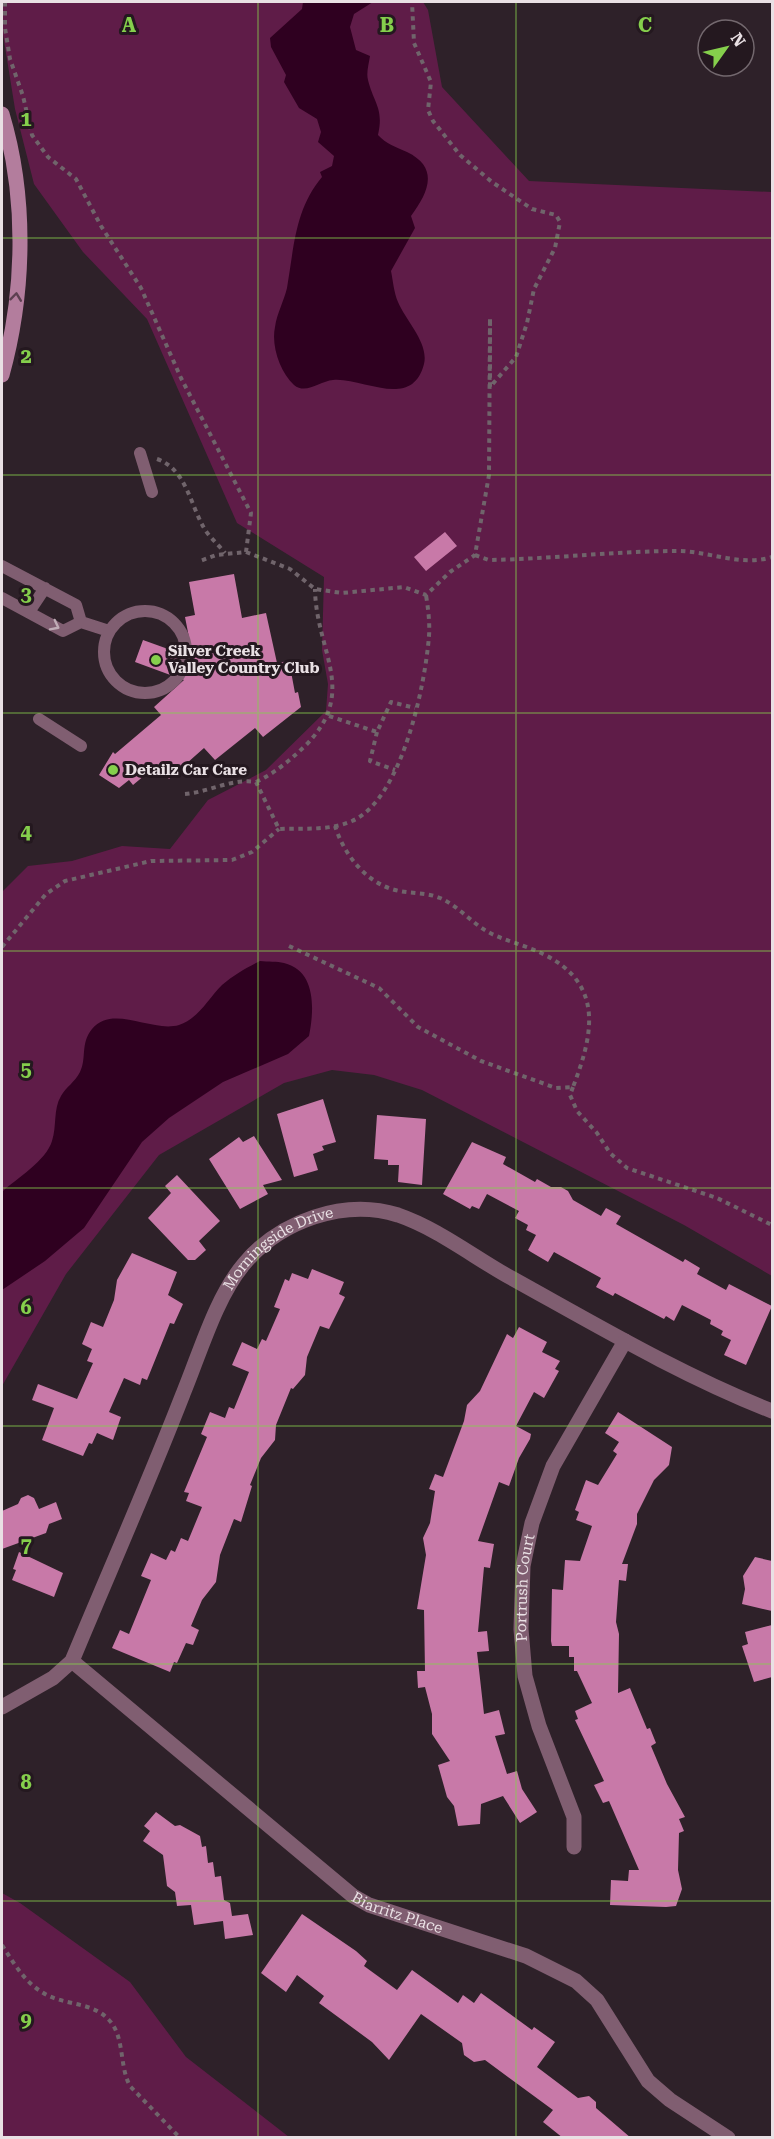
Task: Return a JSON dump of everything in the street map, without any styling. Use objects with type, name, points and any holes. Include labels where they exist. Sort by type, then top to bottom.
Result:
[{"type":"street","points":[[2,114],[15,178],[20,228],[18,282],[7,330],[2,375]]},
{"type":"street","name":"Morningside Drive","points":[[2,1707],[44,1684],[72,1661],[201,1348],[229,1287],[249,1257],[288,1229],[314,1217],[347,1209],[381,1211],[398,1215],[433,1232],[625,1341],[736,1396],[772,1411]]},
{"type":"street","name":"Portrush Court","points":[[574,1847],[574,1816],[550,1759],[525,1676],[521,1620],[523,1566],[532,1523],[549,1476],[625,1341]]},
{"type":"street","name":"Biarritz Place","points":[[72,1661],[353,1896],[369,1905],[526,1956],[576,1981],[597,2000],[648,2081],[670,2100],[728,2138]]},
{"type":"lane","points":[[141,456],[152,492]]},
{"type":"lane","points":[[2,566],[76,605],[81,621]]},
{"type":"lane","points":[[29,612],[45,588]]},
{"type":"lane","points":[[2,598],[63,631],[81,621],[109,631]]},
{"type":"lane","points":[[148,610],[171,620],[185,640],[187,653],[178,677],[169,686],[146,693],[122,686],[106,666],[104,654],[109,631],[124,616],[136,611],[148,610]]},
{"type":"lane","points":[[39,719],[81,746]]},
{"type":"path","points":[[5,2],[4,28],[10,59],[23,96],[32,135],[48,157],[76,179],[101,226],[141,288],[181,378],[251,513],[246,552]]},
{"type":"path","points":[[412,2],[414,43],[431,82],[428,110],[433,121],[460,155],[492,182],[532,209],[556,215],[560,222],[555,248],[534,289],[527,323],[516,357],[490,387],[490,318],[489,475],[475,555],[450,572],[426,595]]},
{"type":"path","points":[[141,456],[153,457],[166,462],[172,468],[187,491],[204,529],[225,553]]},
{"type":"path","points":[[475,555],[489,560],[681,551],[745,561],[772,557]]},
{"type":"path","points":[[200,561],[225,553],[246,552],[290,569],[315,589],[342,593],[404,587],[426,595]]},
{"type":"path","points":[[185,794],[206,792],[242,780],[256,782],[273,774],[317,733],[329,716],[333,702],[332,681],[318,617],[315,589]]},
{"type":"path","points":[[2,947],[46,894],[65,881],[152,861],[232,860],[252,852],[279,829],[335,826],[352,821],[375,805],[395,770],[415,708],[429,634],[426,595]]},
{"type":"path","points":[[395,770],[370,761],[377,732],[391,702],[415,708]]},
{"type":"path","points":[[329,716],[377,732]]},
{"type":"path","points":[[256,782],[279,829]]},
{"type":"path","points":[[335,826],[350,858],[376,879],[393,889],[429,894],[443,899],[477,926],[544,954],[574,976],[590,1013],[591,1029],[570,1095],[577,1111],[597,1133],[610,1153],[627,1168],[717,1198],[772,1225]]},
{"type":"path","points":[[290,946],[378,988],[418,1027],[481,1061],[556,1088],[573,1087]]},
{"type":"path","points":[[2,1945],[26,1980],[36,1988],[63,2001],[97,2009],[110,2021],[121,2048],[125,2077],[129,2086],[180,2138]]},
{"type":"shaded area","name":"Silver Creek Valley Country Club","points":[[2,2],[423,2],[428,10],[442,87],[529,181],[772,192],[772,1276],[684,1225],[422,1090],[374,1075],[332,1070],[284,1083],[159,1155],[66,1274],[2,1386],[2,892],[28,866],[72,861],[122,846],[170,849],[208,800],[266,770],[326,711],[328,684],[322,650],[324,577],[237,523],[147,319],[83,252],[34,184],[15,109],[2,28]]},
{"type":"shaded area","points":[[303,2],[373,2],[354,14],[350,27],[356,50],[370,56],[367,77],[378,106],[380,126],[378,135],[388,143],[417,158],[427,173],[426,190],[411,216],[415,228],[391,271],[398,302],[420,340],[425,356],[418,378],[409,386],[398,389],[345,380],[333,380],[308,388],[299,388],[289,380],[285,373],[274,342],[276,322],[287,288],[301,215],[313,189],[322,177],[320,172],[332,166],[334,156],[318,142],[321,132],[317,119],[299,108],[284,82],[286,75],[271,47],[270,38],[302,9]]},
{"type":"shaded area","points":[[260,961],[284,963],[295,967],[303,974],[311,993],[312,1015],[309,1036],[288,1054],[223,1082],[169,1118],[142,1142],[84,1228],[45,1261],[2,1290],[2,1192],[37,1162],[49,1148],[59,1101],[80,1072],[86,1040],[92,1029],[101,1022],[111,1019],[168,1026],[179,1025],[198,1013],[227,981]]},
{"type":"shaded area","points":[[2,1893],[20,1903],[130,1982],[186,2057],[289,2137],[2,2137]]},
{"type":"building","points":[[445,532],[457,546],[426,571],[414,557]]},
{"type":"building","points":[[234,574],[242,618],[266,613],[277,663],[289,661],[295,693],[298,692],[301,707],[263,737],[255,728],[215,760],[204,748],[169,779],[157,765],[133,785],[129,780],[119,788],[99,775],[113,752],[115,754],[161,715],[154,707],[184,680],[135,662],[143,640],[193,658],[185,617],[195,615],[189,582]]},
{"type":"building","points":[[323,1099],[336,1142],[322,1146],[324,1150],[313,1154],[318,1170],[294,1177],[277,1114]]},
{"type":"building","points":[[377,1115],[426,1119],[422,1185],[398,1182],[399,1165],[388,1165],[388,1160],[374,1159]]},
{"type":"building","points":[[254,1136],[282,1180],[263,1185],[268,1194],[240,1209],[209,1159],[239,1137],[243,1142]]},
{"type":"building","points":[[472,1142],[506,1157],[503,1164],[535,1182],[537,1179],[551,1187],[561,1187],[568,1191],[573,1200],[601,1216],[606,1208],[621,1216],[616,1224],[683,1262],[685,1259],[700,1268],[697,1274],[726,1290],[729,1284],[772,1306],[746,1365],[724,1355],[731,1340],[721,1335],[723,1331],[710,1324],[711,1320],[682,1305],[674,1321],[666,1316],[664,1319],[615,1293],[613,1296],[596,1287],[601,1278],[554,1252],[548,1262],[528,1250],[536,1235],[526,1230],[528,1225],[515,1218],[519,1211],[487,1194],[479,1209],[472,1206],[470,1209],[443,1194]]},
{"type":"building","points":[[177,1175],[220,1221],[199,1241],[206,1250],[195,1260],[188,1260],[148,1218],[171,1193],[165,1186]]},
{"type":"building","points":[[132,1253],[177,1272],[168,1295],[183,1304],[174,1324],[170,1323],[147,1380],[142,1378],[140,1385],[124,1378],[109,1412],[121,1417],[113,1440],[97,1433],[83,1456],[42,1440],[54,1408],[32,1400],[38,1384],[77,1399],[93,1363],[87,1361],[92,1349],[82,1344],[91,1322],[103,1327],[114,1300],[117,1280]]},
{"type":"building","points":[[312,1269],[344,1282],[339,1294],[345,1297],[329,1329],[320,1326],[307,1357],[305,1375],[293,1389],[291,1388],[276,1425],[275,1440],[261,1458],[250,1485],[252,1486],[241,1522],[234,1519],[220,1555],[216,1582],[202,1600],[191,1626],[199,1630],[193,1645],[186,1643],[170,1672],[112,1648],[120,1630],[129,1634],[151,1580],[141,1576],[151,1553],[166,1560],[171,1550],[175,1552],[181,1538],[188,1541],[202,1507],[186,1501],[189,1493],[184,1492],[207,1437],[201,1434],[210,1412],[225,1418],[229,1407],[234,1409],[249,1372],[232,1365],[242,1342],[257,1349],[262,1339],[266,1341],[280,1309],[274,1307],[285,1279],[289,1281],[292,1273],[308,1279]]},
{"type":"building","points":[[519,1327],[547,1342],[542,1352],[560,1361],[555,1369],[559,1371],[544,1398],[534,1392],[516,1426],[531,1434],[530,1439],[519,1458],[509,1486],[499,1482],[478,1541],[494,1544],[490,1568],[484,1567],[478,1632],[487,1631],[489,1651],[477,1652],[484,1714],[499,1710],[505,1734],[495,1736],[507,1774],[517,1771],[522,1789],[537,1812],[520,1823],[503,1796],[481,1804],[480,1824],[458,1826],[454,1806],[447,1797],[438,1765],[450,1761],[432,1734],[432,1714],[425,1687],[418,1688],[417,1671],[425,1671],[424,1610],[417,1609],[426,1555],[423,1538],[430,1523],[435,1491],[429,1489],[435,1474],[443,1477],[464,1421],[467,1405],[480,1391],[507,1334],[513,1338]]},
{"type":"building","points":[[618,1412],[672,1447],[669,1465],[654,1480],[637,1514],[637,1524],[622,1564],[628,1564],[626,1581],[619,1580],[616,1622],[619,1634],[618,1693],[630,1688],[647,1729],[650,1728],[656,1743],[651,1746],[667,1784],[685,1817],[679,1819],[684,1831],[679,1833],[678,1870],[682,1889],[676,1906],[610,1905],[611,1880],[628,1881],[629,1870],[639,1870],[609,1801],[603,1803],[594,1785],[604,1781],[575,1720],[578,1719],[575,1711],[592,1703],[577,1671],[574,1671],[574,1657],[569,1657],[569,1646],[552,1646],[551,1641],[552,1589],[563,1590],[565,1560],[580,1561],[592,1526],[576,1520],[579,1512],[575,1510],[586,1480],[598,1485],[617,1454],[613,1451],[619,1442],[605,1433]]},
{"type":"building","points":[[28,1495],[34,1498],[39,1509],[56,1502],[62,1519],[49,1524],[46,1533],[2,1549],[2,1511],[18,1504],[21,1498]]},
{"type":"building","points":[[19,1552],[63,1573],[54,1597],[12,1580]]},
{"type":"building","points":[[755,1557],[772,1561],[772,1611],[742,1604],[745,1589],[743,1576]]},
{"type":"building","points":[[772,1625],[772,1677],[754,1682],[742,1646],[748,1644],[745,1632]]},
{"type":"building","points":[[156,1812],[175,1826],[180,1825],[200,1836],[202,1847],[206,1846],[208,1863],[213,1862],[215,1877],[221,1876],[224,1900],[230,1903],[232,1916],[248,1914],[253,1935],[225,1939],[223,1921],[194,1925],[191,1905],[177,1906],[175,1892],[167,1886],[163,1855],[143,1841],[150,1831],[144,1826]]},
{"type":"building","points":[[302,1914],[356,1951],[367,1961],[364,1966],[397,1990],[412,1970],[458,2003],[463,1995],[474,2003],[481,1993],[532,2030],[534,2027],[555,2042],[537,2067],[578,2098],[589,2096],[596,2102],[596,2108],[631,2138],[563,2138],[543,2122],[553,2110],[485,2060],[474,2062],[464,2055],[462,2043],[421,2014],[389,2060],[372,2042],[319,2003],[324,1996],[297,1975],[286,1992],[261,1973]]},
{"type":"place","name":"Silver Creek Valley Country Club","points":[[156,660]]},
{"type":"place","name":"Detailz Car Care","points":[[113,770]]}]
